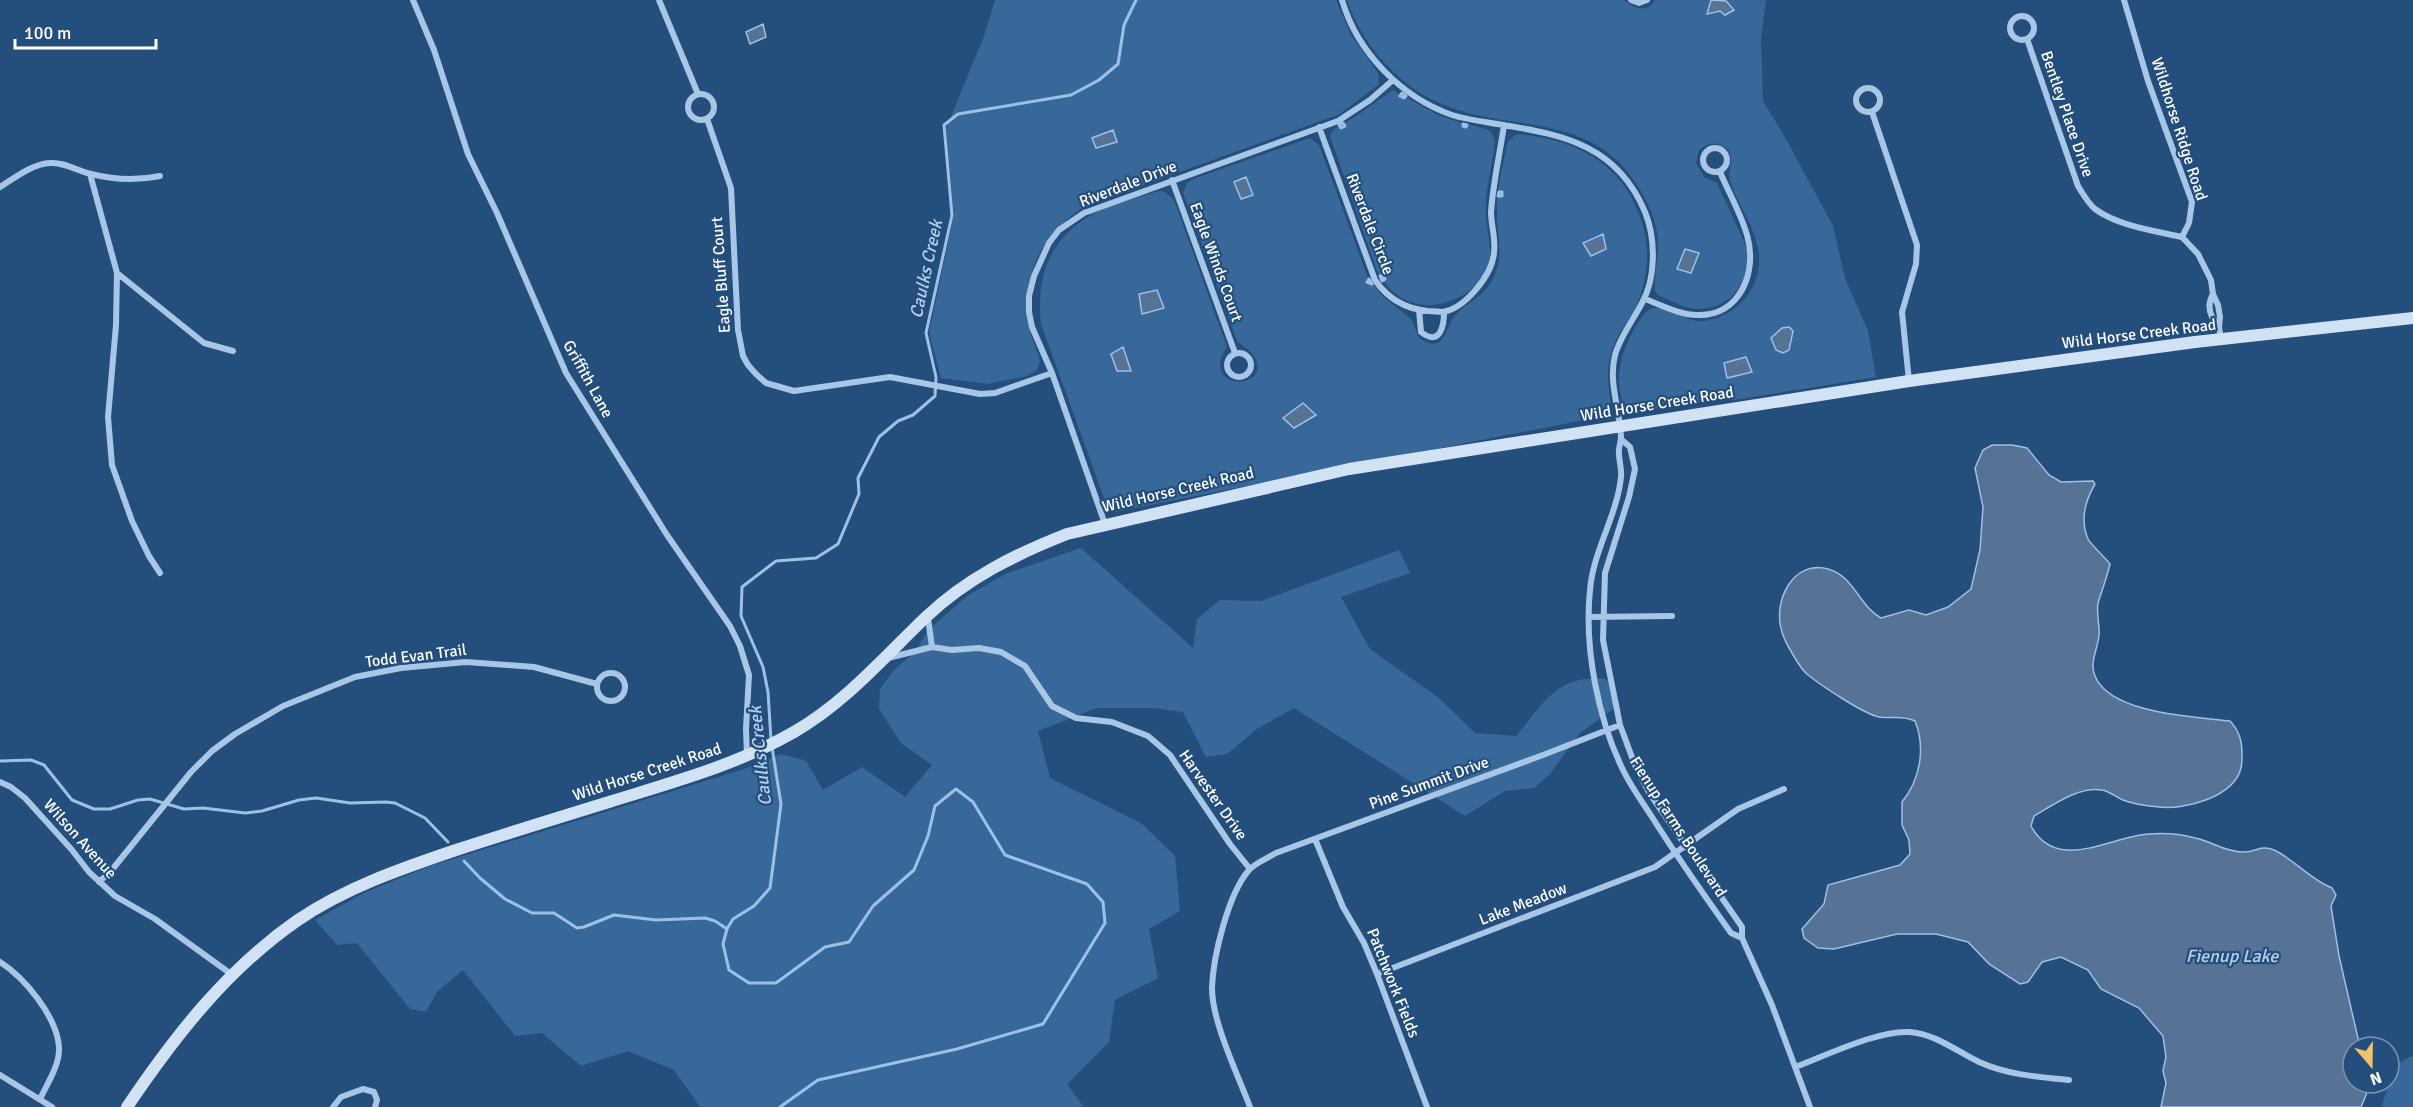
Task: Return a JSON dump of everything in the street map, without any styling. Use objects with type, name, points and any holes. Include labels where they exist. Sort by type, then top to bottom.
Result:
[{"type":"main road","name":"Wild Horse Creek Road","points":[[127,1107],[165,1051],[231,974],[301,918],[382,876],[714,769],[752,754],[795,731],[846,695],[928,615],[960,589],[995,566],[1031,548],[1067,534],[1350,469],[1909,381],[2221,340],[2413,318]]},
{"type":"street","name":"Griffith Lane","points":[[413,0],[434,50],[468,154],[497,213],[566,373],[667,535],[730,626],[740,646],[749,675],[746,729],[752,754]]},
{"type":"street","name":"Eagle Bluff Court","points":[[659,0],[698,94]]},
{"type":"street","name":"Fienup Farms Boulevard","points":[[1342,0],[1352,26],[1363,45],[1393,80],[1418,99],[1452,115],[1567,138],[1588,147],[1618,169],[1630,183],[1646,215],[1652,232],[1652,266],[1645,299],[1619,345],[1614,364],[1615,397],[1622,440],[1618,450],[1622,475],[1602,538],[1590,588],[1590,647],[1606,730],[1625,774],[1675,853],[1731,933],[1742,938]]},
{"type":"street","points":[[1631,0],[1639,3],[1647,0]]},
{"type":"street","name":"Wildhorse Ridge Road","points":[[2124,0],[2148,81],[2192,202],[2189,224],[2182,237]]},
{"type":"street","name":"Bentley Place Drive","points":[[2020,16],[2028,16],[2034,22],[2033,34],[2027,39],[2015,38],[2010,31],[2013,20],[2020,16]]},
{"type":"street","name":"Bentley Place Drive","points":[[2027,39],[2078,186],[2086,200],[2097,210],[2118,220],[2182,237]]},
{"type":"street","name":"Riverdale Drive","points":[[1105,524],[1052,373],[1032,327],[1029,312],[1029,296],[1034,276],[1049,243],[1059,230],[1084,213],[1338,121],[1370,100],[1393,80]]},
{"type":"street","points":[[1866,88],[1874,89],[1880,99],[1878,106],[1872,111],[1864,111],[1856,103],[1859,92],[1866,88]]},
{"type":"street","name":"Eagle Bluff Court","points":[[698,94],[706,94],[714,102],[713,114],[707,119],[698,120],[689,111],[688,103],[698,94]]},
{"type":"street","points":[[1872,111],[1917,245],[1916,264],[1902,312],[1909,381]]},
{"type":"street","name":"Eagle Bluff Court","points":[[707,119],[731,188],[738,330],[743,356],[748,365],[766,383],[794,391],[890,377],[980,394],[995,393],[1052,373]]},
{"type":"street","points":[[1419,310],[1421,332],[1430,336],[1439,334],[1442,331],[1444,312],[1476,291],[1493,261],[1495,251],[1491,212],[1504,125]]},
{"type":"street","name":"Riverdale Circle","points":[[1319,128],[1375,280],[1393,299],[1419,310],[1444,312]]},
{"type":"street","points":[[1712,149],[1721,150],[1726,157],[1725,167],[1720,172],[1711,172],[1703,163],[1705,154],[1712,149]]},
{"type":"street","points":[[0,187],[32,168],[51,163],[90,174],[134,181],[160,176]]},
{"type":"street","points":[[1645,299],[1690,315],[1712,314],[1732,304],[1745,286],[1751,265],[1747,235],[1720,172]]},
{"type":"street","points":[[90,174],[117,273],[116,325],[108,417],[112,465],[132,521],[160,573]]},
{"type":"street","name":"Eagle Winds Court","points":[[1172,180],[1235,353]]},
{"type":"street","points":[[2182,237],[2202,259],[2211,280],[2213,294],[2208,302],[2211,319],[2218,327],[2221,340]]},
{"type":"street","points":[[117,273],[204,343],[233,351]]},
{"type":"street","name":"Eagle Winds Court","points":[[1235,353],[1246,355],[1251,361],[1251,369],[1242,377],[1234,377],[1227,368],[1229,358],[1235,353]]},
{"type":"street","name":"Fienup Farms Boulevard","points":[[1622,440],[1630,447],[1635,469],[1629,497],[1605,573],[1603,616],[1606,665],[1620,725],[1636,768],[1650,794],[1743,927],[1742,938],[1772,1005],[1810,1107]]},
{"type":"street","points":[[928,615],[927,626],[932,647]]},
{"type":"street","points":[[1589,616],[1672,616]]},
{"type":"street","name":"Harvester Drive","points":[[883,660],[932,647],[952,650],[979,648],[1001,652],[1024,666],[1052,706],[1076,718],[1112,722],[1148,736],[1170,755],[1230,844],[1250,869]]},
{"type":"street","name":"Todd Evan Trail","points":[[99,882],[111,871],[156,814],[212,751],[235,734],[283,706],[356,677],[401,668],[466,662],[534,667],[597,684]]},
{"type":"street","name":"Todd Evan Trail","points":[[614,674],[623,680],[624,691],[617,699],[607,700],[598,694],[597,684],[604,675],[614,674]]},
{"type":"street","name":"Pine Summit Drive","points":[[1250,869],[1276,853],[1620,725]]},
{"type":"street","name":"Wilson Avenue","points":[[0,782],[25,798],[99,882],[231,974]]},
{"type":"street","name":"Lake Meadow","points":[[1377,974],[1655,867],[1738,809],[1784,789]]},
{"type":"street","name":"Patchwork Fields","points":[[1315,838],[1343,907],[1364,943],[1377,974],[1426,1107]]},
{"type":"street","points":[[1250,869],[1232,898],[1219,944],[1212,989],[1218,1020],[1250,1107]]},
{"type":"street","points":[[0,962],[46,1010],[56,1034],[59,1048],[57,1060],[40,1099]]},
{"type":"street","points":[[1795,1067],[1886,1034],[1908,1032],[1938,1039],[1980,1063],[2016,1074],[2069,1080]]},
{"type":"street","points":[[0,1075],[52,1107]]},
{"type":"street","points":[[333,1107],[340,1097],[363,1089],[374,1092],[377,1100],[375,1107]]},
{"type":"shaded area","points":[[995,0],[1336,0],[1351,35],[1378,73],[1379,84],[1340,114],[1083,207],[1068,219],[1045,244],[1031,273],[1027,307],[1030,330],[1040,361],[1037,370],[1027,376],[987,384],[941,378],[929,333],[954,214],[946,129],[984,36]]},
{"type":"shaded area","points":[[1347,0],[1623,0],[1636,7],[1644,8],[1655,0],[1766,0],[1761,39],[1763,101],[1833,226],[1845,278],[1868,331],[1876,377],[1735,400],[1717,400],[1629,412],[1620,392],[1620,369],[1626,346],[1642,316],[1651,309],[1657,308],[1697,321],[1717,318],[1740,304],[1754,283],[1759,258],[1757,244],[1730,181],[1729,150],[1718,144],[1707,145],[1699,150],[1696,163],[1704,177],[1717,183],[1746,246],[1747,269],[1744,280],[1731,298],[1710,308],[1688,308],[1658,295],[1655,291],[1658,239],[1654,219],[1639,188],[1615,159],[1593,143],[1569,133],[1461,111],[1420,93],[1393,72],[1370,45],[1353,16]]},
{"type":"shaded area","points":[[1393,90],[1438,115],[1486,129],[1491,132],[1495,140],[1486,204],[1489,262],[1485,273],[1471,290],[1439,304],[1428,305],[1405,300],[1392,291],[1381,278],[1330,136],[1334,129]]},
{"type":"shaded area","points":[[1517,134],[1556,141],[1591,156],[1606,166],[1620,180],[1639,214],[1646,243],[1646,273],[1637,304],[1618,336],[1610,357],[1608,376],[1611,407],[1599,417],[1114,512],[1108,509],[1041,324],[1041,290],[1044,275],[1056,247],[1066,235],[1100,210],[1159,191],[1165,192],[1174,200],[1227,347],[1221,361],[1221,372],[1227,378],[1246,381],[1253,377],[1257,369],[1255,358],[1237,341],[1183,193],[1187,183],[1193,179],[1310,138],[1319,145],[1367,275],[1381,295],[1411,319],[1419,338],[1435,344],[1443,338],[1458,312],[1487,288],[1496,273],[1499,256],[1497,210],[1499,184],[1508,141]]},
{"type":"shaded area","points":[[1081,548],[1193,648],[1197,619],[1220,600],[1261,601],[1399,550],[1410,573],[1341,597],[1370,649],[1439,698],[1475,733],[1516,736],[1553,693],[1575,681],[1606,679],[1620,704],[1580,733],[1550,774],[1534,788],[1505,791],[1465,816],[1294,708],[1257,729],[1227,754],[1206,757],[1183,712],[1153,708],[1097,708],[1038,731],[1050,778],[1141,823],[1175,856],[1180,911],[1149,929],[1158,978],[1115,1000],[1109,1042],[1067,1084],[1084,1107],[700,1107],[674,1070],[628,1051],[581,1066],[542,1033],[515,1036],[463,970],[437,992],[426,1012],[410,1009],[357,943],[337,945],[315,920],[366,892],[430,866],[744,769],[781,754],[806,761],[823,790],[862,767],[905,797],[932,765],[901,743],[879,709],[880,689],[893,671],[916,651],[928,630],[967,596],[1005,574]]},
{"type":"shaded area","points":[[2413,1055],[2413,1107],[2381,1107],[2385,1095],[2401,1095],[2401,1062]]},
{"type":"water","points":[[1711,0],[1726,1],[1734,10],[1725,15],[1720,11],[1707,14]]},
{"type":"water","points":[[763,24],[766,37],[750,44],[746,32]]},
{"type":"water","points":[[1113,130],[1117,142],[1096,148],[1092,138]]},
{"type":"water","points":[[1246,177],[1253,195],[1241,199],[1234,182]]},
{"type":"water","points":[[1603,234],[1606,249],[1591,256],[1583,243]]},
{"type":"water","points":[[1685,249],[1699,253],[1691,273],[1677,269]]},
{"type":"water","points":[[1157,290],[1164,308],[1142,314],[1139,294]]},
{"type":"water","points":[[1789,327],[1793,331],[1789,350],[1783,353],[1776,350],[1771,338],[1782,328]]},
{"type":"water","points":[[1123,347],[1131,371],[1117,371],[1111,354]]},
{"type":"water","points":[[1746,357],[1752,372],[1727,378],[1724,363]]},
{"type":"water","points":[[1303,403],[1316,415],[1294,428],[1283,418]]},
{"type":"water","name":"Fienup Lake","points":[[1992,445],[2027,448],[2049,475],[2061,482],[2093,481],[2095,484],[2086,504],[2084,525],[2090,542],[2110,564],[2098,603],[2099,635],[2093,661],[2093,671],[2104,689],[2135,706],[2176,715],[2230,721],[2238,732],[2241,744],[2241,766],[2237,778],[2229,787],[2207,800],[2182,806],[2159,807],[2120,799],[2102,790],[2084,791],[2066,797],[2034,816],[2031,826],[2042,840],[2055,848],[2070,850],[2086,849],[2149,834],[2201,839],[2236,852],[2269,848],[2316,880],[2332,888],[2336,895],[2331,906],[2339,956],[2357,1035],[2341,1035],[2341,1095],[2366,1095],[2361,1107],[2161,1107],[2166,1083],[2163,1071],[2166,1057],[2163,1036],[2139,1008],[2101,989],[2088,970],[2061,957],[2042,962],[2028,982],[2020,984],[1989,964],[1968,942],[1936,934],[1897,934],[1834,949],[1818,948],[1804,938],[1802,929],[1824,904],[1828,885],[1900,865],[1910,854],[1909,840],[1902,825],[1902,802],[1917,774],[1920,742],[1915,721],[1872,715],[1843,699],[1805,672],[1793,655],[1782,632],[1780,608],[1783,596],[1795,577],[1805,570],[1816,568],[1828,569],[1844,578],[1873,613],[1881,618],[1909,610],[1926,615],[1948,607],[1971,589],[1980,550],[1983,507],[1975,468],[1983,450]]},
{"type":"waterway","name":"Caulks Creek","points":[[771,740],[768,692],[763,667],[741,616],[742,587],[776,561],[816,558],[838,544],[859,494],[858,478],[879,437],[898,421],[913,415],[935,396],[936,377],[926,333],[952,215],[944,125],[958,114],[1071,95],[1099,80],[1118,64],[1124,25],[1136,0]]},
{"type":"waterway","points":[[1402,93],[1406,96],[1404,98],[1400,96],[1402,93]]},
{"type":"waterway","points":[[1343,123],[1345,126],[1341,128],[1339,125],[1343,123]]},
{"type":"waterway","points":[[1463,124],[1467,125],[1466,127],[1463,126],[1463,124]]},
{"type":"waterway","points":[[1499,192],[1502,192],[1502,196],[1498,196],[1499,192]]},
{"type":"waterway","points":[[1382,275],[1385,279],[1382,281],[1380,276],[1382,275]]},
{"type":"waterway","points":[[1369,279],[1372,284],[1367,282],[1369,279]]},
{"type":"waterway","name":"Caulks Creek","points":[[772,747],[781,804],[770,888],[754,906],[733,919],[727,929],[723,944],[729,970],[749,983],[776,983],[825,947],[849,942],[873,906],[914,870],[928,836],[935,806],[956,789],[973,802],[1005,855],[1087,884],[1103,902],[1105,923],[1043,1024],[957,1049],[818,1080],[780,1107]]},
{"type":"waterway","points":[[0,761],[31,760],[44,765],[72,800],[94,809],[110,809],[138,800],[150,799],[184,809],[203,808],[245,813],[316,798],[350,803],[386,802],[395,803],[425,818],[448,842]]},
{"type":"waterway","points":[[464,861],[505,899],[532,913],[554,913],[577,928],[614,915],[656,920],[705,918],[727,929]]}]
